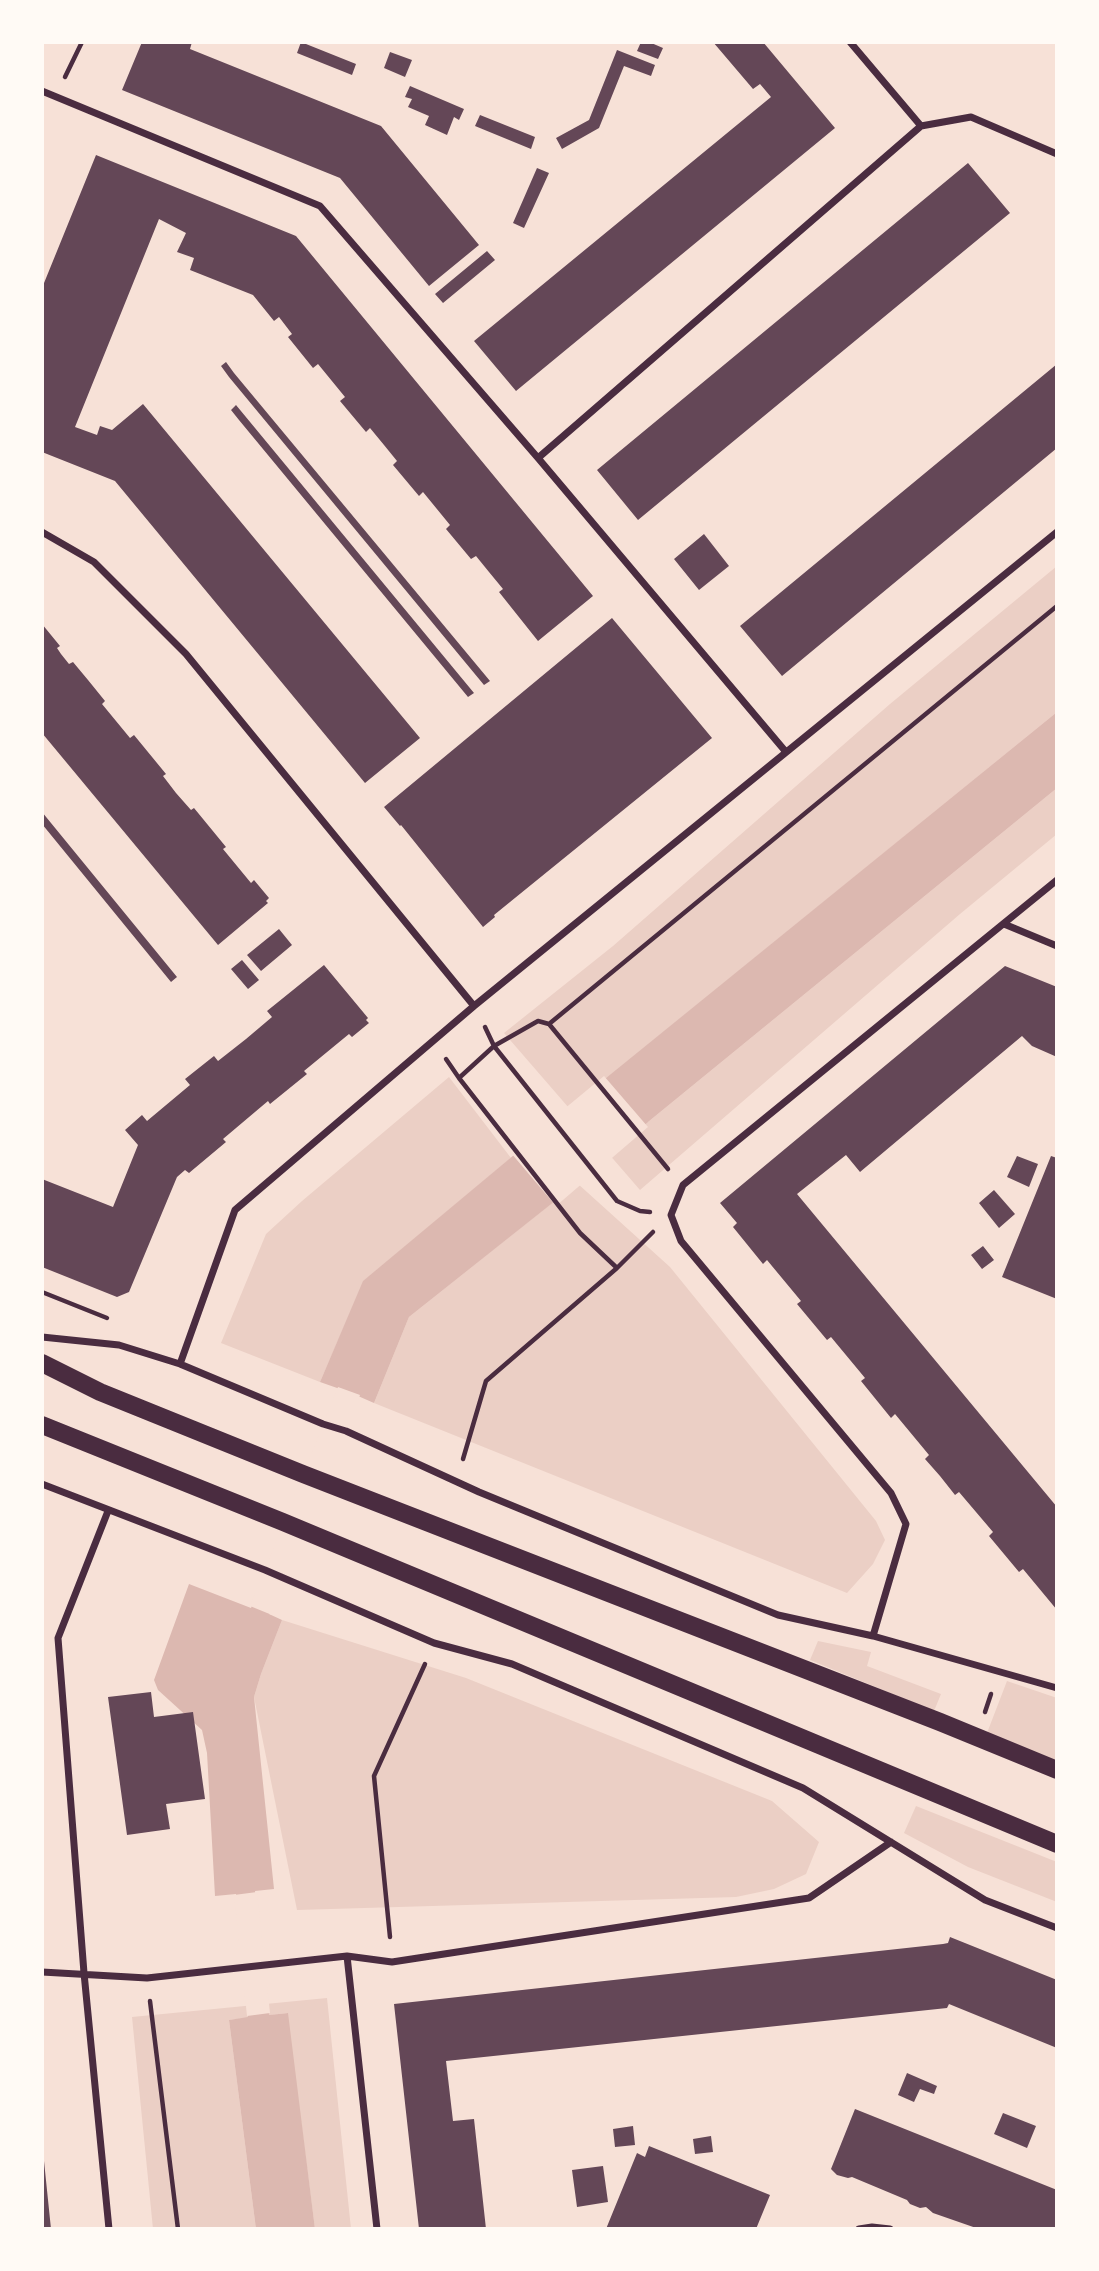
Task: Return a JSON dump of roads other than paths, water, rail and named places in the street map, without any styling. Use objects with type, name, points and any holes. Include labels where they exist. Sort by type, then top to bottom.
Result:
[{"type":"main road","points":[[42,1363],[100,1392],[303,1474],[1057,1770]]},
{"type":"main road","points":[[42,1425],[284,1522],[1057,1844]]},
{"type":"street","points":[[850,42],[921,127]]},
{"type":"street","points":[[42,91],[320,206],[538,458],[786,752]]},
{"type":"street","points":[[538,458],[921,127],[971,117],[1057,154]]},
{"type":"street","points":[[42,532],[93,562],[186,654],[474,1006]]},
{"type":"street","points":[[180,1364],[235,1210],[474,1006],[1057,532]]},
{"type":"street","points":[[873,1636],[905,1524],[891,1493],[681,1241],[671,1215],[683,1185],[1057,880]]},
{"type":"street","points":[[1004,924],[1057,946]]},
{"type":"street","points":[[42,1337],[119,1345],[180,1364],[346,1432],[479,1492],[778,1615],[873,1636],[1057,1688]]},
{"type":"street","points":[[42,1484],[265,1570],[434,1643],[512,1664],[803,1788],[985,1900],[1057,1928]]},
{"type":"street","points":[[108,1511],[58,1638],[84,1973],[109,2229]]},
{"type":"street","points":[[42,1972],[147,1978],[347,1956],[392,1962],[809,1898],[891,1842]]},
{"type":"street","points":[[347,1956],[377,2229]]},
{"type":"street","points":[[859,2229],[890,2229]]}]
